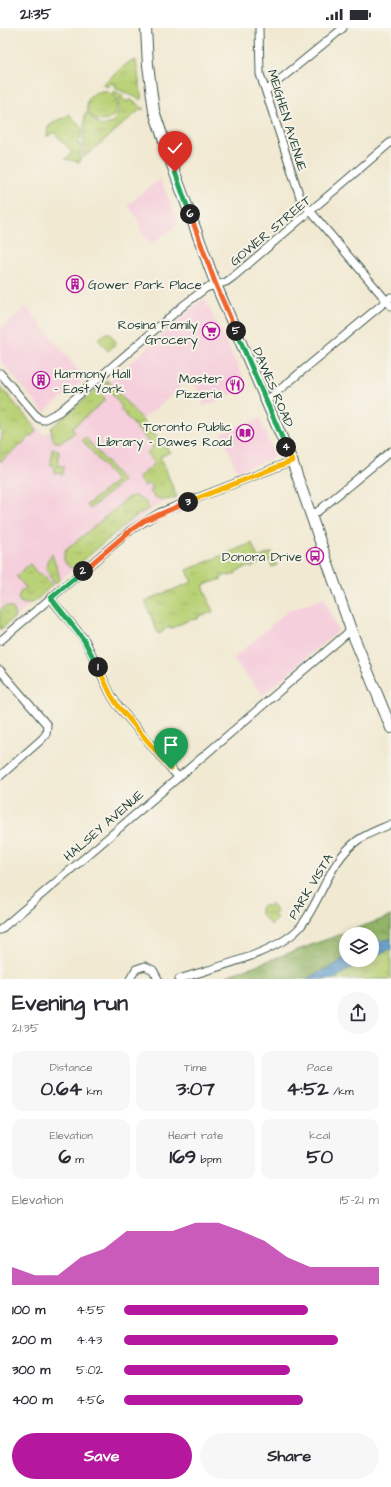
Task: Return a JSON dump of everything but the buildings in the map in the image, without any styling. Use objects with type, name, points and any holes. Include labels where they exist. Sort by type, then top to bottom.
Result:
[{"type":"street","name":"DAWES ROAD","points":[[146,28],[148,65],[154,111],[216,285],[292,461],[351,630],[391,728]]},
{"type":"street","name":"MEIGHEN AVENUE","points":[[259,28],[259,66],[301,200],[389,301]]},
{"type":"street","points":[[266,91],[343,28]]},
{"type":"street","name":"GOWER STREET","points":[[0,373],[38,418],[43,420],[48,419],[59,412],[95,382],[185,304],[206,288],[226,282],[233,277],[391,142]]},
{"type":"street","points":[[266,401],[389,301]]},
{"type":"street","points":[[311,517],[391,451]]},
{"type":"street","points":[[0,642],[131,530],[144,521],[159,513],[292,461]]},
{"type":"street","points":[[51,598],[84,640],[118,706],[178,777]]},
{"type":"street","name":"HALSEY AVENUE","points":[[0,930],[351,630]]},
{"type":"street","points":[[0,670],[47,725],[46,734],[42,739],[0,776]]},
{"type":"street","name":"PARK VISTA","points":[[178,979],[253,954],[285,940],[300,927],[339,859],[348,848],[369,834],[391,824]]},
{"type":"street","points":[[130,979],[136,969],[145,966],[153,970],[158,979]]},
{"type":"shaded area","points":[[160,179],[179,223],[152,244],[142,234],[137,218],[128,205]]},
{"type":"shaded area","points":[[204,298],[248,387],[204,406],[192,377],[141,421],[170,452],[158,458],[173,496],[121,529],[0,630],[0,385],[44,435],[109,382]]},
{"type":"shaded area","points":[[26,307],[85,379],[44,412],[0,360],[0,330]]},
{"type":"shaded area","points":[[260,418],[275,457],[237,472],[222,433]]},
{"type":"shaded area","points":[[324,598],[338,631],[263,695],[233,659],[286,612]]},
{"type":"green space","points":[[136,60],[142,100],[115,88],[116,85],[110,83],[109,87],[102,85],[129,62]]},
{"type":"green space","points":[[102,91],[113,95],[117,106],[113,117],[102,121],[91,117],[87,106],[91,95]]},
{"type":"green space","points":[[114,91],[123,95],[121,98],[128,102],[130,99],[144,109],[141,109],[84,157],[85,113],[87,113],[101,126],[113,123],[119,107],[118,101],[113,92]]},
{"type":"green space","points":[[69,114],[82,129],[81,139],[78,139],[78,144],[81,144],[80,162],[65,159],[72,153],[54,132],[47,137],[48,127],[56,121],[65,118]]},
{"type":"green space","points":[[108,332],[117,343],[108,351],[98,339]]},
{"type":"green space","points":[[107,380],[170,452],[160,457],[177,497],[166,500],[156,498],[150,492],[153,488],[149,483],[145,486],[138,478],[155,463],[146,453],[153,447],[120,409],[122,407],[104,383]]},
{"type":"green space","points":[[0,386],[33,425],[36,432],[0,462],[0,441],[2,438],[0,428]]},
{"type":"green space","points":[[95,390],[105,398],[104,401],[72,428],[75,432],[62,442],[55,442],[52,436],[51,428]]},
{"type":"green space","points":[[85,437],[123,481],[90,509],[87,505],[116,481],[82,440]]},
{"type":"green space","points":[[52,449],[59,450],[58,466],[64,466],[63,474],[54,473],[54,466],[51,465]]},
{"type":"green space","points":[[134,496],[143,500],[149,508],[133,518],[73,569],[68,566],[64,559],[66,550],[129,497]]},
{"type":"green space","points":[[252,543],[258,558],[272,552],[277,565],[272,567],[270,560],[265,562],[264,560],[251,568],[250,566],[235,572],[236,574],[221,577],[222,579],[203,585],[213,612],[198,616],[199,618],[191,619],[170,629],[170,627],[158,634],[145,601],[192,582],[187,570]]},
{"type":"green space","points":[[52,554],[59,577],[59,580],[55,584],[48,573],[46,565]]},
{"type":"green space","points":[[30,564],[39,575],[41,573],[52,585],[33,602],[24,604],[20,602],[18,598],[21,591],[26,588],[16,576]]},
{"type":"green space","points":[[5,606],[13,608],[15,617],[0,630],[0,610]]},
{"type":"green space","points":[[271,904],[277,912],[274,915],[278,919],[271,925],[261,914],[261,908],[263,905],[269,906]]},
{"type":"green space","points":[[391,916],[391,979],[218,979],[339,935],[339,967],[379,967],[379,927],[361,927]]},
{"type":"green space","points":[[391,916],[391,939],[379,941],[379,927],[361,927]]},
{"type":"green space","points":[[339,935],[339,962],[306,979],[218,979]]},
{"type":"water","points":[[391,939],[391,949],[379,954],[379,941]]},
{"type":"water","points":[[339,962],[339,967],[353,967],[334,979],[306,979]]},
{"type":"place","name":"Gower Park Place","points":[[75,284]]},
{"type":"place","name":"Rosina Family Grocery","points":[[211,331]]},
{"type":"place","name":"Harmony Hall - East York","points":[[41,380]]},
{"type":"place","name":"Master Pizzeria","points":[[235,385]]},
{"type":"place","name":"Toronto Public Library - Dawes Road","points":[[245,433]]},
{"type":"place","name":"Donora Drive","points":[[315,556]]},
{"type":"route","points":[[171,769],[118,706],[84,640],[51,598],[131,530],[144,521],[159,513],[292,461],[216,285],[175,172]]}]
